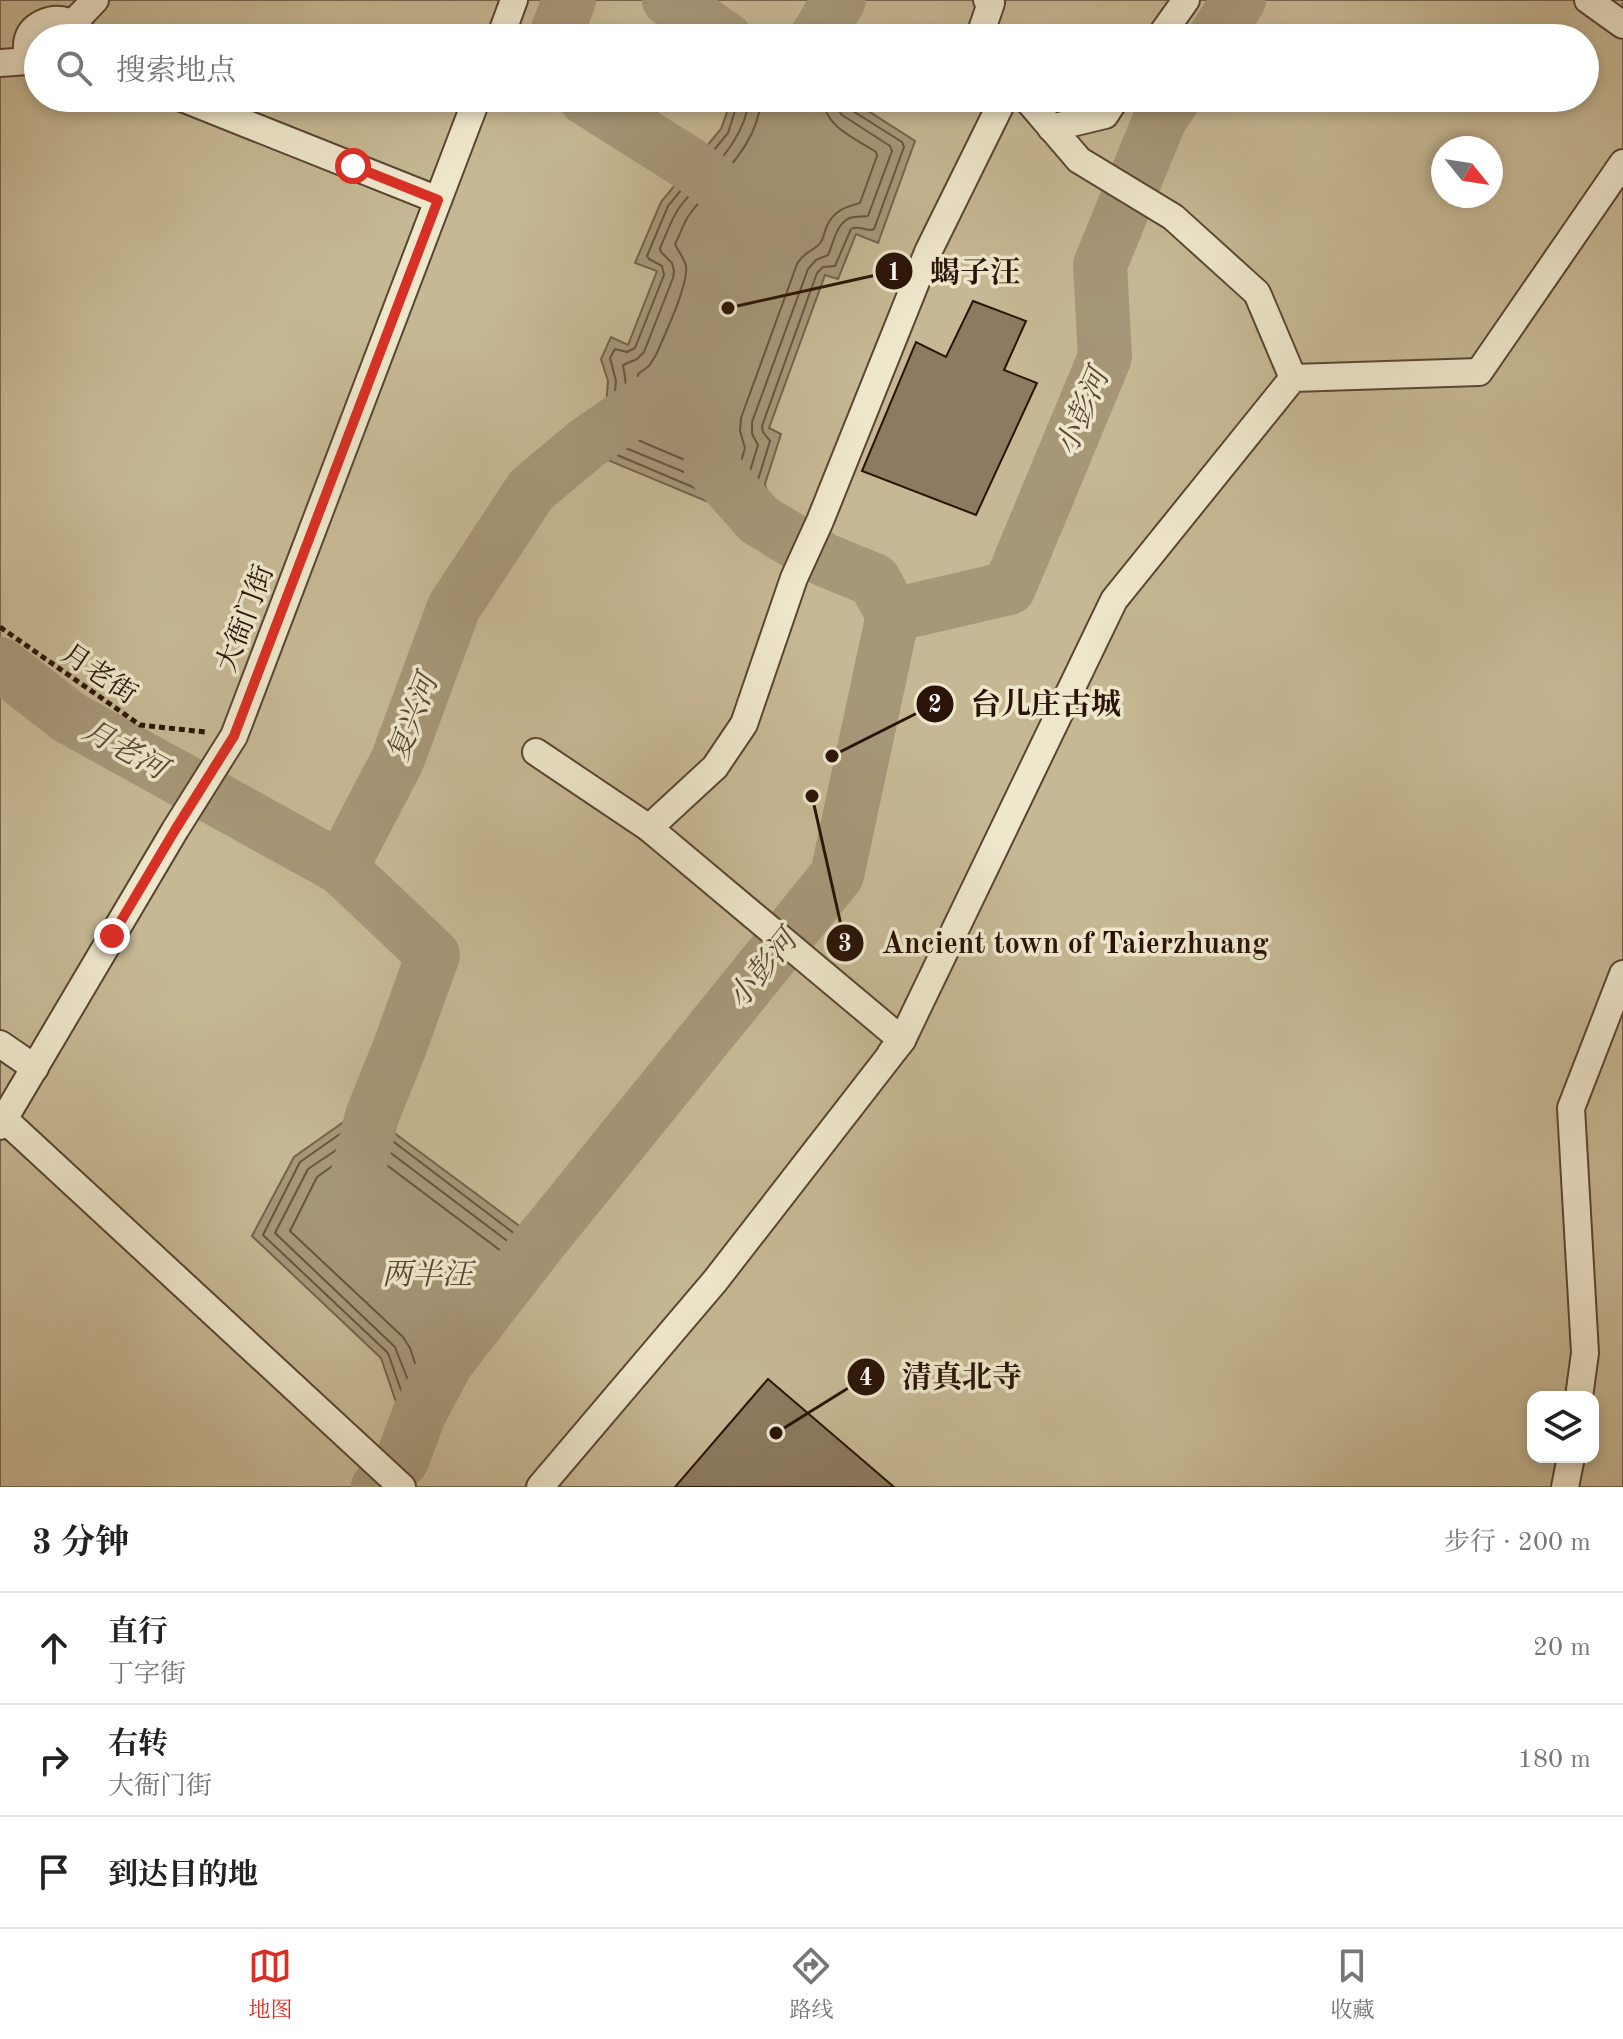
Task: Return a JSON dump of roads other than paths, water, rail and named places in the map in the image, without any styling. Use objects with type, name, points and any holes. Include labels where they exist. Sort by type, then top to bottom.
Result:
[{"type":"street","points":[[83,24],[95,0]]},
{"type":"street","points":[[505,24],[514,0]]},
{"type":"street","points":[[984,24],[991,3],[987,0]]},
{"type":"street","points":[[1169,24],[1186,0]]},
{"type":"street","points":[[1588,0],[1623,25]]},
{"type":"street","points":[[30,24],[39,16],[52,12],[62,13],[74,24]]},
{"type":"street","points":[[0,63],[24,64]]},
{"type":"street","points":[[217,112],[438,200]]},
{"type":"street","name":"大衙门街","points":[[2,1123],[234,736],[472,112]]},
{"type":"street","points":[[649,828],[715,767],[744,724],[794,578],[928,252],[997,112]]},
{"type":"street","points":[[1038,112],[1079,160],[1173,217],[1257,293],[1293,378]]},
{"type":"street","points":[[1051,128],[1107,112]]},
{"type":"street","points":[[540,1487],[715,1281],[902,1040],[1114,600],[1293,378],[1479,372],[1623,163]]},
{"type":"street","points":[[536,752],[649,828],[902,1040]]},
{"type":"street","points":[[1580,1391],[1585,1353],[1571,1108],[1623,974]]},
{"type":"street","points":[[531,1487],[902,1040]]},
{"type":"street","points":[[0,1044],[35,1068]]},
{"type":"street","points":[[2,1123],[402,1487]]},
{"type":"street","points":[[1565,1487],[1570,1463]]},
{"type":"water","points":[[727,112],[870,112],[915,141],[878,243],[856,234],[838,279],[825,275],[769,428],[781,434],[765,484],[772,511],[737,532],[711,503],[598,456],[572,429],[605,418],[608,381],[601,359],[611,337],[628,345],[657,271],[635,263],[661,202],[721,129]]},
{"type":"water","name":"两半汪","points":[[362,1109],[557,1254],[468,1377],[444,1422],[396,1402],[381,1358],[252,1236],[294,1157]]},
{"type":"waterway","points":[[560,24],[569,0]]},
{"type":"waterway","points":[[669,0],[704,24]]},
{"type":"waterway","name":"复兴河","points":[[824,24],[839,0]]},
{"type":"waterway","name":"小彭河","points":[[1223,24],[1239,0]]},
{"type":"waterway","points":[[607,112],[691,165],[739,201]]},
{"type":"waterway","name":"小彭河","points":[[378,1487],[402,1460],[420,1412],[447,1362],[540,1242],[837,875],[893,615],[1009,588],[1105,357],[1100,265],[1165,112]]},
{"type":"waterway","name":"复兴河","points":[[354,1189],[372,1116],[433,955],[341,868],[397,761],[454,607],[531,490],[586,444],[645,403]]},
{"type":"waterway","points":[[710,465],[759,520],[825,560],[874,580],[893,615]]},
{"type":"waterway","name":"月老河","points":[[0,664],[70,718],[341,868]]},
{"type":"place","name":"蝎子汪","points":[[728,308]]},
{"type":"place","name":"台儿庄古城","points":[[832,756]]},
{"type":"place","name":"Ancient town of Taierzhuang","points":[[812,796]]},
{"type":"place","name":"清真北寺","points":[[776,1433]]}]
